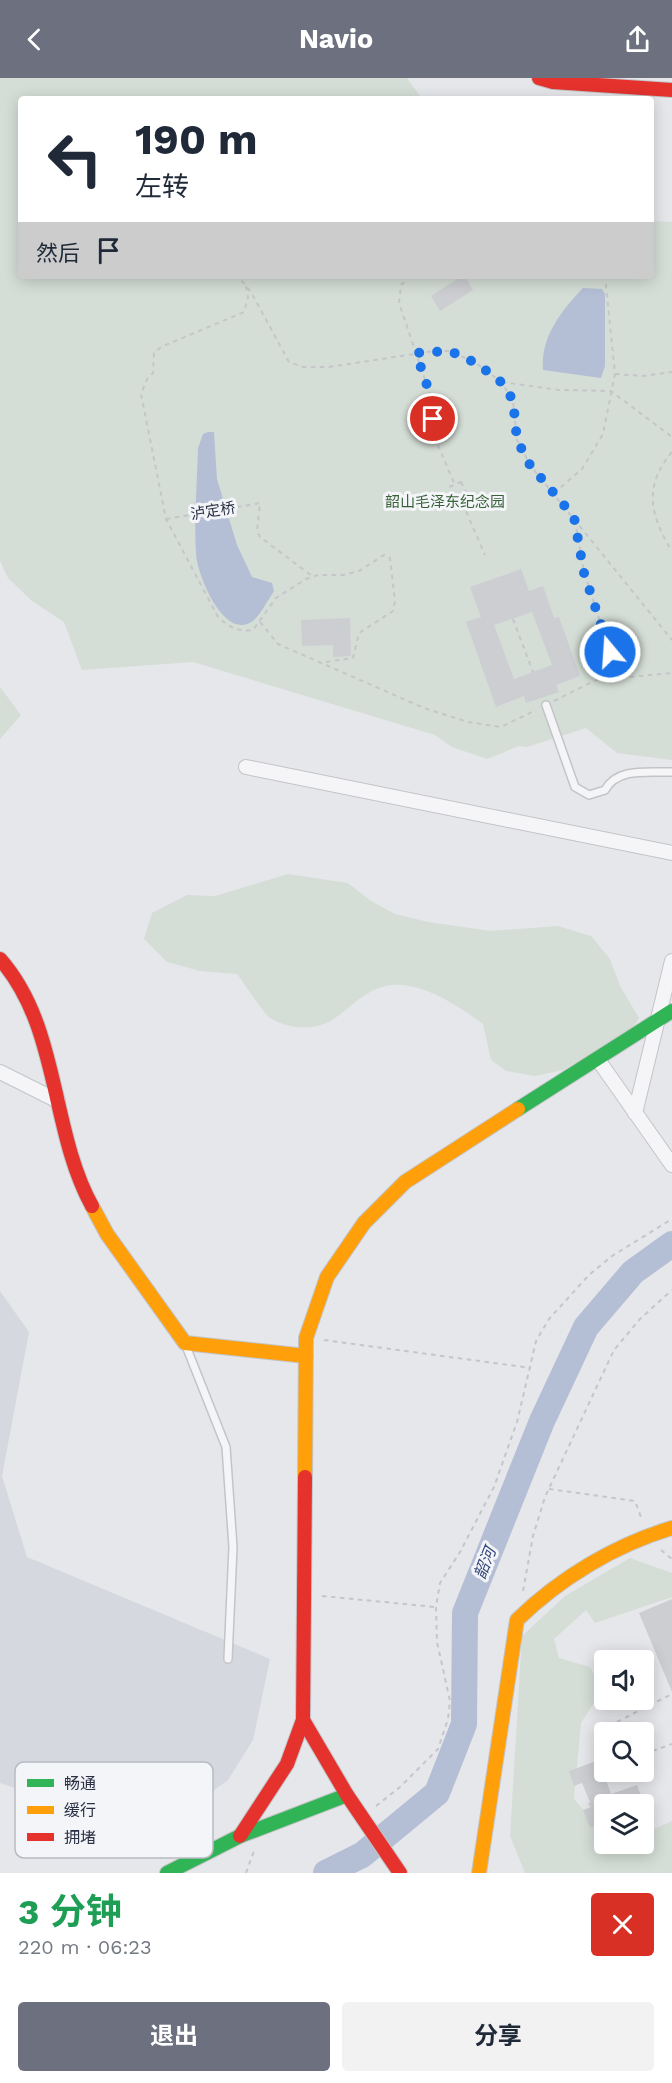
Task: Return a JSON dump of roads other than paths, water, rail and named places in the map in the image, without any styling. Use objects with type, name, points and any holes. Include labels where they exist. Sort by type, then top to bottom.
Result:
[{"type":"main road","points":[[539,78],[553,82],[672,90]]},
{"type":"main road","points":[[0,959],[15,976],[43,1043],[79,1183],[107,1234],[185,1343],[306,1356]]},
{"type":"main road","points":[[240,1836],[287,1764],[303,1720],[306,1338],[327,1277],[364,1223],[405,1182],[598,1061],[672,1011]]},
{"type":"main road","points":[[479,1873],[517,1620],[531,1604],[573,1576],[648,1536],[672,1528]]},
{"type":"main road","points":[[303,1720],[347,1795],[400,1873]]},
{"type":"main road","points":[[213,1850],[240,1836],[347,1795]]},
{"type":"main road","points":[[167,1873],[197,1858]]},
{"type":"street","points":[[246,767],[672,853]]},
{"type":"street","points":[[635,1113],[672,961]]},
{"type":"street","points":[[598,1061],[672,1165]]},
{"type":"street","points":[[0,1072],[58,1101]]},
{"type":"lane","points":[[546,705],[575,787],[590,795],[605,790],[611,779],[620,774],[672,772]]},
{"type":"lane","points":[[185,1343],[226,1447],[233,1547],[228,1659]]},
{"type":"water","points":[[583,288],[602,289],[605,294],[605,366],[601,378],[543,370],[545,346],[549,335],[567,305]]},
{"type":"water","points":[[214,432],[217,479],[237,545],[252,577],[272,583],[274,591],[256,618],[242,625],[232,622],[214,603],[201,576],[196,554],[198,448],[203,434]]},
{"type":"waterway","name":"韶河","points":[[326,1873],[362,1855],[437,1793],[464,1724],[465,1613],[542,1421],[586,1327],[633,1272],[672,1244]]},
{"type":"park label","name":"韶山毛泽东纪念园","points":[[445,502]]}]
